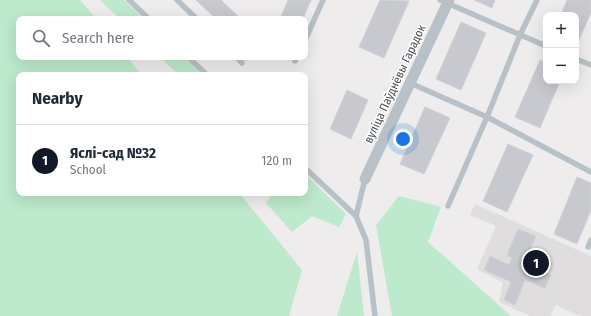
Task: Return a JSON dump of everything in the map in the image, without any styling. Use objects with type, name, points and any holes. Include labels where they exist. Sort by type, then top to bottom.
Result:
[{"type":"street","name":"вуліца Паўднёвы Гарадок","points":[[365,179],[445,1]]},
{"type":"lane","points":[[129,0],[146,16]]},
{"type":"lane","points":[[177,0],[194,16]]},
{"type":"lane","points":[[308,33],[323,0]]},
{"type":"lane","points":[[448,206],[536,0]]},
{"type":"lane","points":[[445,1],[543,45]]},
{"type":"lane","points":[[191,60],[204,72]]},
{"type":"lane","points":[[239,60],[242,63]]},
{"type":"lane","points":[[579,60],[591,65]]},
{"type":"lane","points":[[409,83],[487,117],[591,172]]},
{"type":"lane","points":[[308,171],[356,216],[366,240],[375,316]]},
{"type":"lane","points":[[356,216],[365,179]]},
{"type":"lane","points":[[588,247],[591,240]]},
{"type":"shaded area","points":[[475,204],[591,256],[591,316],[580,316],[556,305],[550,316],[530,316],[499,302],[503,283],[477,269],[496,226],[470,215]]},
{"type":"green space","points":[[0,0],[80,0],[93,16],[16,16],[16,60],[130,60],[140,72],[16,72],[16,196],[241,196],[302,270],[289,316],[0,316]]},
{"type":"green space","points":[[100,0],[124,0],[141,16],[117,16]]},
{"type":"green space","points":[[163,60],[186,60],[199,72],[176,72]]},
{"type":"green space","points":[[308,177],[346,214],[339,227],[312,216],[292,232],[266,203],[271,196],[308,196]]},
{"type":"green space","points":[[399,196],[441,207],[428,242],[511,316],[392,316],[376,225]]},
{"type":"green space","points":[[357,252],[364,316],[337,316]]},
{"type":"building","points":[[196,0],[221,0],[238,16],[213,16]]},
{"type":"building","points":[[288,0],[311,0],[304,16],[281,16]]},
{"type":"building","points":[[380,0],[409,1],[384,58],[359,47]]},
{"type":"building","points":[[474,0],[495,0],[492,8]]},
{"type":"building","points":[[567,0],[591,0],[591,13],[579,39],[579,12],[562,12]]},
{"type":"building","points":[[461,22],[486,33],[461,90],[436,79]]},
{"type":"building","points":[[540,60],[543,62],[543,84],[559,84],[540,128],[515,117]]},
{"type":"building","points":[[347,90],[368,100],[351,139],[330,129]]},
{"type":"building","points":[[425,107],[450,118],[424,174],[400,164]]},
{"type":"building","points":[[508,144],[533,155],[507,212],[483,201]]},
{"type":"building","points":[[577,177],[591,183],[591,210],[577,244],[554,234]]},
{"type":"building","points":[[518,229],[536,236],[524,264],[551,275],[545,288],[525,280],[515,305],[504,300],[511,282],[484,270],[490,256],[509,265],[512,258],[507,255]]},
{"type":"place","name":"Яслі-сад №32","points":[[536,263]]}]
